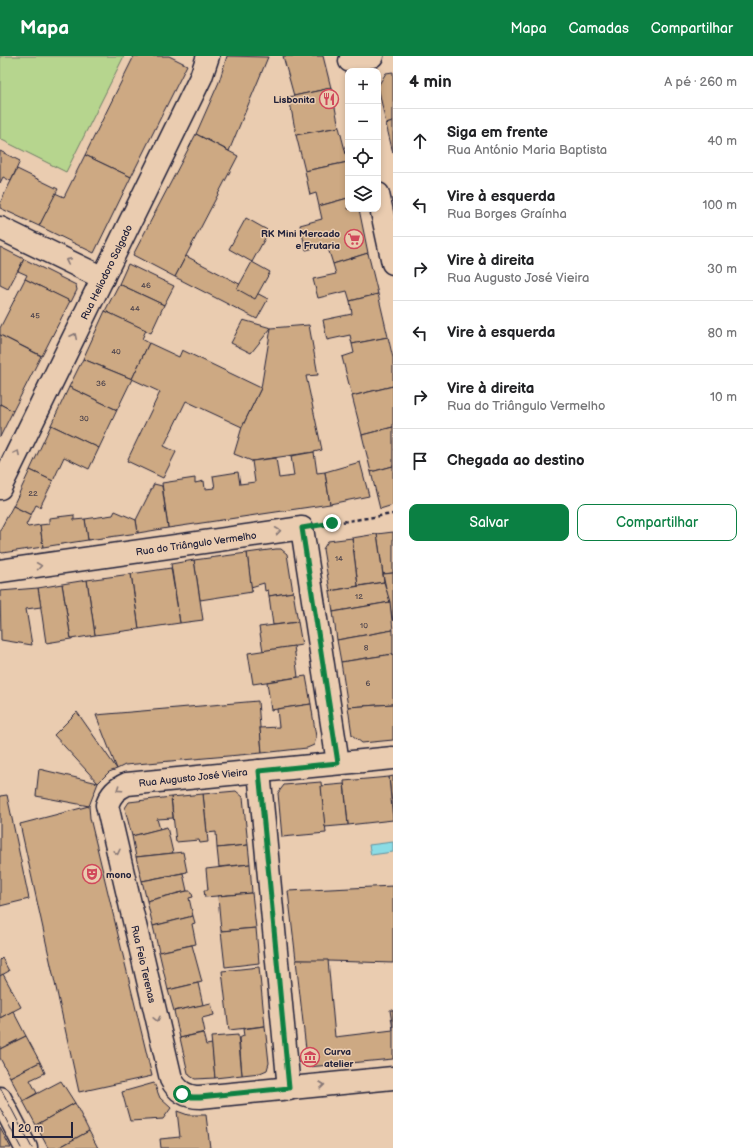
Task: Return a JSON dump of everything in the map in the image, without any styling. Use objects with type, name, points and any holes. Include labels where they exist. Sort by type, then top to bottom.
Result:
[{"type":"street","name":"Rua Heliodoro Salgado","points":[[0,488],[201,77],[208,56]]},
{"type":"street","points":[[350,63],[372,56]]},
{"type":"street","points":[[384,203],[393,263]]},
{"type":"street","points":[[0,228],[103,278]]},
{"type":"street","points":[[302,528],[338,763]]},
{"type":"street","name":"Rua do Triângulo Vermelho","points":[[0,571],[302,528]]},
{"type":"street","name":"Rua Augusto José Vieira","points":[[108,814],[107,806],[111,794],[119,787],[127,784],[393,758]]},
{"type":"street","points":[[259,771],[289,1088]]},
{"type":"street","name":"Rua Feio Terenas","points":[[108,814],[171,1079],[175,1087],[182,1094],[192,1097],[200,1097],[393,1078]]},
{"type":"street","points":[[0,1098],[26,1148]]},
{"type":"path","points":[[302,528],[393,514]]},
{"type":"green space","points":[[0,56],[124,56],[66,172],[0,139]]},
{"type":"water","points":[[393,842],[393,852],[371,855],[369,845]]},
{"type":"building","points":[[134,56],[169,56],[187,65],[131,177],[85,155]]},
{"type":"building","points":[[227,56],[268,57],[229,151],[196,134],[219,82]]},
{"type":"building","points":[[283,56],[323,56],[331,88],[294,96]]},
{"type":"building","points":[[393,72],[393,122],[386,124],[381,100],[381,81],[386,73]]},
{"type":"building","points":[[331,88],[339,127],[296,135],[289,97]]},
{"type":"building","points":[[393,122],[393,153],[386,124]]},
{"type":"building","points":[[339,127],[345,150],[345,163],[305,171],[296,135]]},
{"type":"building","points":[[196,134],[238,156],[175,277],[133,255]]},
{"type":"building","points":[[0,151],[20,161],[11,181],[3,177],[0,183]]},
{"type":"building","points":[[85,155],[131,177],[94,253],[39,226],[55,193],[64,197]]},
{"type":"building","points":[[345,163],[345,199],[319,206],[316,193],[310,195],[305,171]]},
{"type":"building","points":[[17,169],[58,189],[39,226],[0,208],[0,203]]},
{"type":"building","points":[[345,199],[345,212],[360,212],[368,253],[333,264],[327,245],[306,250],[300,225],[322,219],[319,206]]},
{"type":"building","points":[[246,218],[269,231],[252,262],[229,249]]},
{"type":"building","points":[[0,247],[24,259],[8,289],[0,285]]},
{"type":"building","points":[[368,253],[378,294],[350,301],[347,291],[318,298],[313,279],[336,274],[333,264]]},
{"type":"building","points":[[186,256],[268,299],[257,319],[175,277]]},
{"type":"building","points":[[24,259],[76,285],[77,290],[71,302],[25,279],[27,275],[18,271]]},
{"type":"building","points":[[252,262],[270,272],[255,299],[237,289]]},
{"type":"building","points":[[128,264],[174,286],[164,305],[119,284]]},
{"type":"building","points":[[25,279],[70,301],[42,356],[0,335],[0,328]]},
{"type":"building","points":[[119,284],[164,305],[151,333],[105,311]]},
{"type":"building","points":[[378,294],[388,337],[352,344],[350,335],[327,340],[323,320],[352,314],[350,301]]},
{"type":"building","points":[[105,311],[146,330],[142,339],[149,343],[132,379],[83,359]]},
{"type":"building","points":[[243,320],[271,328],[251,353],[231,343]]},
{"type":"building","points":[[309,325],[318,375],[306,376],[322,450],[252,461],[234,454],[242,427],[261,388],[271,328]]},
{"type":"building","points":[[0,335],[41,356],[13,411],[0,404]]},
{"type":"building","points":[[388,337],[393,358],[393,386],[352,396],[342,357],[354,353],[352,344]]},
{"type":"building","points":[[149,343],[179,357],[182,350],[261,388],[242,427],[186,401],[164,446],[176,452],[163,478],[127,461],[160,392],[132,379]]},
{"type":"building","points":[[83,359],[132,379],[117,410],[69,387]]},
{"type":"building","points":[[393,386],[393,427],[362,435],[352,396]]},
{"type":"building","points":[[69,387],[117,410],[99,448],[51,425]]},
{"type":"building","points":[[0,404],[13,411],[0,437]]},
{"type":"building","points":[[51,425],[99,448],[89,469],[64,457],[53,481],[30,470]]},
{"type":"building","points":[[393,427],[393,466],[371,472],[362,435]]},
{"type":"building","points":[[314,452],[317,473],[325,472],[330,504],[168,528],[162,483],[195,478],[195,483],[204,481],[205,489],[215,488],[213,476],[238,472],[240,484],[255,482],[252,461],[276,458],[279,478],[294,476],[291,456]]},
{"type":"building","points":[[360,462],[369,496],[330,504],[325,472]]},
{"type":"building","points":[[393,466],[393,505],[380,509],[371,472]]},
{"type":"building","points":[[30,470],[53,481],[40,507],[36,505],[31,515],[13,506]]},
{"type":"building","points":[[154,484],[162,486],[168,528],[138,533],[136,520]]},
{"type":"building","points":[[13,506],[31,515],[26,525],[28,527],[40,525],[43,547],[2,553],[0,551],[0,530]]},
{"type":"building","points":[[115,511],[136,520],[138,533],[88,540],[85,519],[113,515]]},
{"type":"building","points":[[74,515],[74,520],[85,519],[88,540],[43,547],[40,525],[49,524],[49,518]]},
{"type":"building","points":[[393,532],[393,573],[383,574],[377,534]]},
{"type":"building","points":[[377,534],[384,582],[358,586],[352,538]]},
{"type":"building","points":[[352,538],[358,586],[330,591],[323,549],[328,541]]},
{"type":"building","points":[[281,549],[287,554],[293,592],[269,596],[268,590],[265,591],[264,583],[251,587],[247,553]]},
{"type":"building","points":[[247,553],[252,592],[200,600],[194,560]]},
{"type":"building","points":[[194,560],[203,620],[180,623],[171,564]]},
{"type":"building","points":[[171,568],[180,623],[139,629],[131,574]]},
{"type":"building","points":[[393,573],[393,621],[383,574]]},
{"type":"building","points":[[131,574],[139,629],[95,635],[87,580]]},
{"type":"building","points":[[87,580],[95,635],[71,639],[62,584]]},
{"type":"building","points":[[384,582],[390,602],[333,612],[330,591]]},
{"type":"building","points":[[62,584],[71,639],[46,643],[38,588]]},
{"type":"building","points":[[38,588],[41,607],[26,609],[32,645],[1,640],[0,591]]},
{"type":"building","points":[[293,592],[298,622],[273,625],[269,596]]},
{"type":"building","points":[[390,602],[393,630],[337,640],[333,612]]},
{"type":"building","points":[[298,622],[302,645],[263,651],[259,627]]},
{"type":"building","points":[[393,630],[393,654],[341,662],[337,640]]},
{"type":"building","points":[[294,646],[298,677],[253,684],[248,653]]},
{"type":"building","points":[[393,654],[393,704],[348,707],[341,662]]},
{"type":"building","points":[[306,676],[311,704],[271,710],[267,682]]},
{"type":"building","points":[[258,701],[262,753],[125,765],[117,769],[96,715]]},
{"type":"building","points":[[311,704],[316,737],[314,745],[307,748],[262,753],[260,728],[279,727],[277,709]]},
{"type":"building","points":[[393,704],[393,740],[362,743],[352,735],[348,707]]},
{"type":"building","points":[[77,712],[117,769],[109,772],[98,783],[54,735]]},
{"type":"building","points":[[39,769],[98,783],[89,806],[36,796]]},
{"type":"building","points":[[393,776],[393,817],[389,777]]},
{"type":"building","points":[[389,777],[393,820],[348,825],[344,781]]},
{"type":"building","points":[[321,782],[326,833],[282,837],[278,793],[284,785]]},
{"type":"building","points":[[344,784],[348,825],[325,827],[321,786]]},
{"type":"building","points":[[236,791],[243,797],[248,845],[217,848],[216,832],[207,833],[203,794]]},
{"type":"building","points":[[203,794],[208,842],[200,843],[199,840],[176,842],[171,797]]},
{"type":"building","points":[[7,795],[29,899],[0,906],[0,796]]},
{"type":"building","points":[[171,797],[173,818],[157,819],[160,829],[132,836],[125,808],[129,802]]},
{"type":"building","points":[[89,806],[90,818],[152,1076],[79,1092],[20,824]]},
{"type":"building","points":[[167,827],[173,853],[136,857],[132,836]]},
{"type":"building","points":[[248,845],[250,864],[219,867],[217,848]]},
{"type":"building","points":[[183,852],[187,872],[142,881],[136,857]]},
{"type":"building","points":[[250,864],[252,893],[205,897],[204,890],[208,890],[206,869]]},
{"type":"building","points":[[183,873],[187,891],[147,901],[142,881]]},
{"type":"building","points":[[393,886],[393,963],[296,960],[288,891]]},
{"type":"building","points":[[191,891],[193,897],[189,898],[193,916],[153,926],[147,901]]},
{"type":"building","points":[[252,893],[256,928],[221,931],[218,896]]},
{"type":"building","points":[[193,916],[195,923],[192,924],[196,944],[159,952],[153,926]]},
{"type":"building","points":[[256,928],[259,963],[225,967],[221,931]]},
{"type":"building","points":[[192,945],[202,982],[168,990],[159,952]]},
{"type":"building","points":[[2,958],[9,971],[0,976],[0,960]]},
{"type":"building","points":[[296,960],[328,960],[335,1037],[393,1030],[393,1059],[308,1067]]},
{"type":"building","points":[[259,967],[265,1026],[229,1030],[222,971]]},
{"type":"building","points":[[3,974],[21,1007],[0,1018],[0,976]]},
{"type":"building","points":[[198,983],[203,1005],[174,1011],[168,990]]},
{"type":"building","points":[[211,1003],[214,1015],[202,1018],[205,1032],[180,1038],[174,1011]]},
{"type":"building","points":[[390,1010],[393,1010],[393,1030]]},
{"type":"building","points":[[13,1011],[26,1036],[0,1049],[0,1018]]},
{"type":"building","points":[[265,1026],[269,1063],[267,1070],[260,1073],[242,1075],[239,1038],[244,1036],[243,1029]]},
{"type":"building","points":[[203,1033],[206,1045],[212,1044],[215,1078],[195,1079],[188,1073],[180,1038]]},
{"type":"building","points":[[238,1035],[242,1075],[215,1078],[211,1037]]},
{"type":"building","points":[[26,1036],[40,1062],[10,1077],[0,1058],[0,1049]]},
{"type":"building","points":[[40,1062],[45,1073],[30,1080],[37,1093],[23,1101],[10,1077]]},
{"type":"building","points":[[61,1081],[75,1103],[36,1125],[23,1101]]},
{"type":"building","points":[[154,1083],[160,1098],[171,1108],[163,1119],[130,1121],[122,1092]]},
{"type":"building","points":[[75,1103],[89,1131],[58,1148],[48,1148],[36,1125]]},
{"type":"building","points":[[177,1111],[188,1115],[206,1115],[210,1148],[161,1148],[160,1139],[180,1137]]},
{"type":"building","points":[[0,1128],[11,1148],[0,1148]]},
{"type":"building","points":[[89,1131],[98,1148],[58,1148]]},
{"type":"tram line","points":[[0,1087],[32,1148]]},
{"type":"tram line","points":[[0,1108],[21,1148]]},
{"type":"place","name":"Lisbonita","points":[[329,99]]},
{"type":"place","name":"RK Mini Mercado e Frutaria","points":[[354,239]]},
{"type":"place","name":"mono","points":[[92,874]]},
{"type":"place","name":"Curva atelier","points":[[310,1057]]},
{"type":"route","points":[[182,1094],[192,1097],[200,1097],[289,1088],[259,771],[338,763],[302,528],[332,523]]}]
